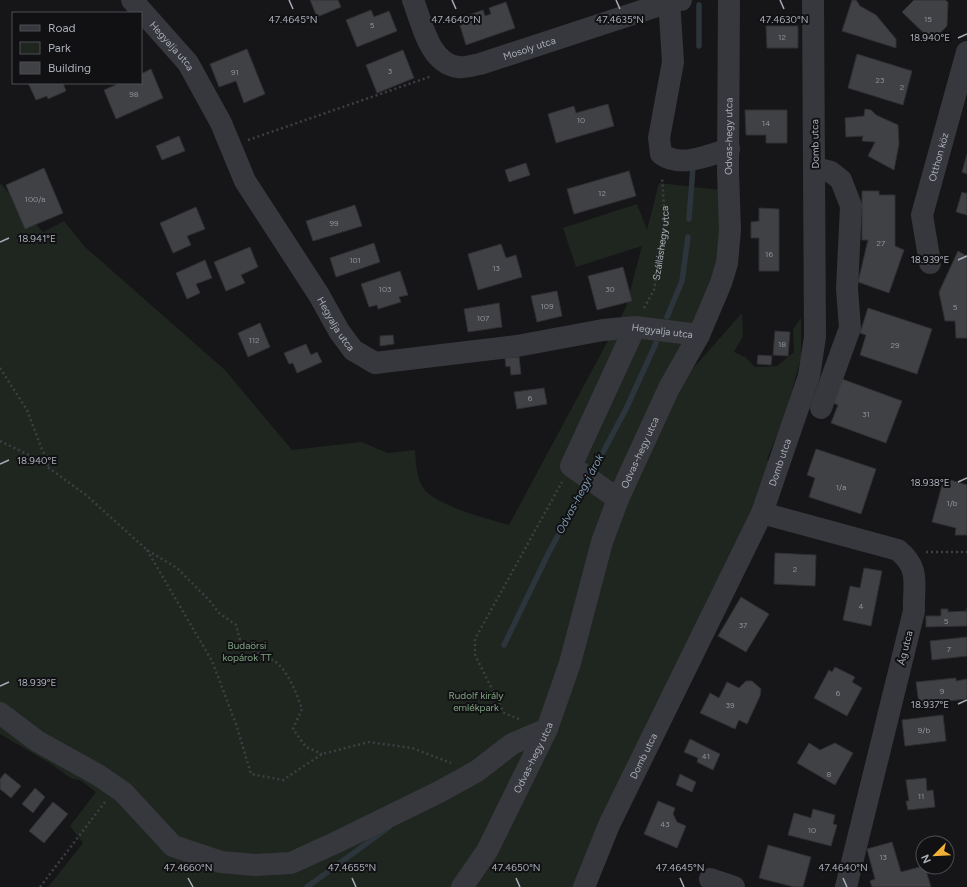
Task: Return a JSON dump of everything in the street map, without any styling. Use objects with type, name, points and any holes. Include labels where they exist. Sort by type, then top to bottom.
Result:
[{"type":"street","name":"Hegyalja utca","points":[[132,0],[188,63],[209,99],[231,145],[245,181],[319,295],[339,331],[353,350],[375,363],[517,346],[603,330],[635,327],[699,335]]},
{"type":"street","points":[[413,0],[433,51],[446,63],[459,67]]},
{"type":"street","name":"Odvas-hegy utca","points":[[462,887],[487,851],[546,729],[570,663],[602,542],[618,499],[669,388],[699,335],[713,304],[727,263],[730,230],[729,0]]},
{"type":"street","name":"Domb utca","points":[[584,887],[609,825],[762,513],[809,376],[815,337],[813,0]]},
{"type":"street","points":[[673,1],[673,62],[659,138],[660,154],[669,160],[693,160],[729,149]]},
{"type":"street","name":"Mosoly utca","points":[[459,67],[480,64],[673,1]]},
{"type":"street","name":"Otthon köz","points":[[930,263],[922,215],[967,52]]},
{"type":"street","points":[[815,168],[831,172],[841,180],[850,206],[847,289],[850,328],[821,408]]},
{"type":"street","points":[[618,499],[571,466],[635,327]]},
{"type":"street","name":"Ág utca","points":[[762,513],[898,550],[909,559],[915,572],[914,611],[846,887]]},
{"type":"street","points":[[0,713],[37,741],[98,775],[128,797],[173,846],[221,862],[255,865],[291,863],[337,842],[439,792],[477,771],[512,744],[546,729]]},
{"type":"street","points":[[710,879],[734,887]]},
{"type":"path","points":[[231,145],[459,67]]},
{"type":"path","name":"Szálláshegy utca","points":[[635,327],[654,290],[666,220],[660,154]]},
{"type":"path","points":[[0,368],[27,410],[43,452],[50,460],[47,467]]},
{"type":"path","points":[[0,441],[35,458],[86,495],[147,550],[177,568],[191,584],[209,600],[219,614],[236,625],[241,644],[256,653],[276,661],[295,687],[302,708],[293,729],[306,747],[322,754]]},
{"type":"path","points":[[546,729],[504,713],[474,655],[475,640],[571,466]]},
{"type":"path","points":[[147,550],[212,660],[236,724],[251,774],[283,780],[322,754],[369,742],[412,748],[477,771]]},
{"type":"path","points":[[924,552],[967,552]]},
{"type":"path","points":[[40,887],[116,788]]},
{"type":"green space","name":"Budaörsi kopárok TT","points":[[0,183],[43,232],[64,221],[84,246],[225,370],[292,450],[361,442],[388,453],[415,450],[419,480],[424,489],[431,495],[440,501],[464,511],[509,525],[626,307],[642,246],[576,267],[563,228],[637,204],[647,230],[659,183],[730,191],[730,230],[673,391],[742,313],[743,336],[734,352],[745,357],[755,367],[777,366],[794,352],[793,329],[801,318],[801,358],[784,419],[767,459],[777,467],[584,887],[48,887],[83,843],[70,826],[96,792],[80,780],[72,779],[51,764],[0,734]]},
{"type":"building","points":[[310,0],[338,0],[341,7],[317,17]]},
{"type":"building","points":[[852,0],[856,0],[860,6],[876,15],[896,39],[896,48],[842,31]]},
{"type":"building","points":[[914,0],[945,0],[948,2],[947,26],[932,41],[902,12]]},
{"type":"building","points":[[506,2],[515,28],[466,45],[458,19],[483,10],[485,16],[491,14],[489,8]]},
{"type":"building","points":[[371,10],[374,17],[389,11],[397,31],[357,47],[346,20]]},
{"type":"building","points":[[766,26],[798,26],[798,48],[767,48]]},
{"type":"building","points":[[247,49],[265,94],[244,103],[236,81],[219,87],[210,64]]},
{"type":"building","points":[[403,50],[414,78],[377,93],[366,65]]},
{"type":"building","points":[[857,54],[912,71],[903,105],[848,88]]},
{"type":"building","points":[[151,69],[163,98],[116,119],[104,90],[118,84],[142,84],[142,74]]},
{"type":"building","points":[[28,84],[63,84],[66,91],[48,99],[47,96],[36,100]]},
{"type":"building","points":[[608,104],[614,126],[556,143],[548,114],[574,106],[576,113]]},
{"type":"building","points":[[865,109],[871,110],[876,115],[898,125],[899,144],[894,170],[868,156],[875,142],[862,141],[863,136],[846,137],[845,118],[864,116]]},
{"type":"building","points":[[745,110],[787,110],[787,143],[766,143],[766,135],[746,135]]},
{"type":"building","points":[[179,136],[185,151],[162,160],[156,146]]},
{"type":"building","points":[[967,154],[967,174],[962,172]]},
{"type":"building","points":[[526,163],[530,175],[509,182],[505,170]]},
{"type":"building","points":[[44,168],[63,213],[25,229],[6,185]]},
{"type":"building","points":[[629,171],[636,196],[574,214],[567,189]]},
{"type":"building","points":[[862,191],[879,191],[879,195],[895,195],[895,246],[904,250],[889,293],[858,282],[868,240],[862,240]]},
{"type":"building","points":[[962,192],[967,194],[967,215],[956,212]]},
{"type":"building","points":[[355,205],[362,226],[313,241],[306,221]]},
{"type":"building","points":[[196,207],[205,229],[187,236],[191,245],[173,253],[160,223]]},
{"type":"building","points":[[759,208],[779,209],[779,271],[759,271],[759,238],[751,238],[751,222],[759,221]]},
{"type":"building","points":[[374,243],[380,262],[336,277],[330,258]]},
{"type":"building","points":[[501,244],[506,258],[516,255],[522,277],[478,290],[468,254]]},
{"type":"building","points":[[250,247],[258,267],[241,275],[245,283],[226,291],[214,262]]},
{"type":"building","points":[[958,251],[967,256],[967,338],[956,338],[955,321],[945,321],[939,292]]},
{"type":"building","points":[[205,260],[212,278],[196,284],[200,293],[187,299],[176,273]]},
{"type":"building","points":[[623,267],[632,301],[597,310],[588,276]]},
{"type":"building","points":[[400,271],[408,295],[399,297],[401,302],[378,309],[377,305],[369,307],[361,284]]},
{"type":"building","points":[[557,291],[562,316],[537,322],[531,296]]},
{"type":"building","points":[[499,303],[502,327],[468,332],[464,309]]},
{"type":"building","points":[[868,308],[932,329],[917,374],[860,355],[866,335],[860,333]]},
{"type":"building","points":[[260,323],[270,347],[248,357],[238,333]]},
{"type":"building","points":[[775,331],[790,332],[788,356],[773,355]]},
{"type":"building","points":[[393,335],[394,344],[380,346],[380,336]]},
{"type":"building","points":[[306,344],[311,355],[317,352],[322,362],[297,373],[293,363],[289,364],[284,353]]},
{"type":"building","points":[[758,355],[772,356],[771,365],[757,364]]},
{"type":"building","points":[[519,357],[521,374],[511,375],[510,366],[506,367],[505,358]]},
{"type":"building","points":[[842,379],[902,401],[886,443],[831,423],[838,405],[833,403]]},
{"type":"building","points":[[544,388],[547,404],[517,409],[514,392]]},
{"type":"building","points":[[816,449],[876,469],[861,514],[809,497],[815,478],[807,475]]},
{"type":"building","points":[[944,478],[967,485],[967,535],[955,535],[956,528],[932,522]]},
{"type":"building","points":[[775,553],[816,555],[815,586],[774,584]]},
{"type":"building","points":[[864,568],[882,571],[871,626],[843,620],[850,586],[860,588]]},
{"type":"building","points":[[741,597],[769,614],[746,652],[718,636]]},
{"type":"building","points":[[941,609],[948,609],[948,612],[967,611],[967,626],[926,627],[926,616],[941,616]]},
{"type":"building","points":[[967,637],[967,656],[932,660],[930,641]]},
{"type":"building","points":[[835,667],[855,677],[852,682],[862,688],[847,716],[814,698],[829,670],[832,672]]},
{"type":"building","points":[[956,678],[956,681],[967,679],[967,699],[919,704],[916,682]]},
{"type":"building","points":[[746,681],[752,681],[761,689],[760,696],[747,724],[739,720],[735,729],[700,713],[710,693],[719,698],[727,682],[739,688]]},
{"type":"building","points":[[943,715],[946,741],[905,746],[902,720]]},
{"type":"building","points":[[690,739],[720,754],[713,770],[697,762],[698,758],[684,752]]},
{"type":"building","points":[[809,743],[820,750],[835,743],[853,753],[835,785],[797,763]]},
{"type":"building","points":[[5,773],[21,786],[11,798],[0,789],[0,779]]},
{"type":"building","points":[[680,774],[696,782],[692,792],[676,785]]},
{"type":"building","points":[[926,778],[927,791],[933,790],[935,807],[908,810],[906,801],[909,801],[906,780]]},
{"type":"building","points":[[35,788],[45,797],[33,813],[22,804]]},
{"type":"building","points":[[658,801],[675,808],[673,814],[677,822],[686,826],[677,848],[644,834]]},
{"type":"building","points":[[53,802],[68,814],[44,843],[29,831]]},
{"type":"building","points":[[813,809],[835,815],[833,824],[837,825],[831,846],[788,835],[794,813],[811,818]]},
{"type":"building","points":[[892,842],[901,872],[915,868],[915,875],[927,875],[931,887],[872,887],[870,881],[875,879],[867,849]]},
{"type":"building","points":[[768,845],[811,857],[803,887],[794,887],[759,878]]},
{"type":"waterway","name":"Odvas-hegyi árok","points":[[699,5],[699,46]]},
{"type":"waterway","name":"Odvas-hegyi árok","points":[[689,219],[693,167]]},
{"type":"waterway","name":"Odvas-hegyi árok","points":[[667,317],[682,281],[688,237]]},
{"type":"waterway","name":"Odvas-hegyi árok","points":[[591,475],[626,409],[656,343]]},
{"type":"waterway","name":"Odvas-hegyi árok","points":[[504,645],[549,552],[587,483]]},
{"type":"waterway","name":"Odvas-hegyi árok","points":[[307,887],[389,827]]},
{"type":"park label","name":"Rudolf király emlékpark","points":[[476,700]]}]
